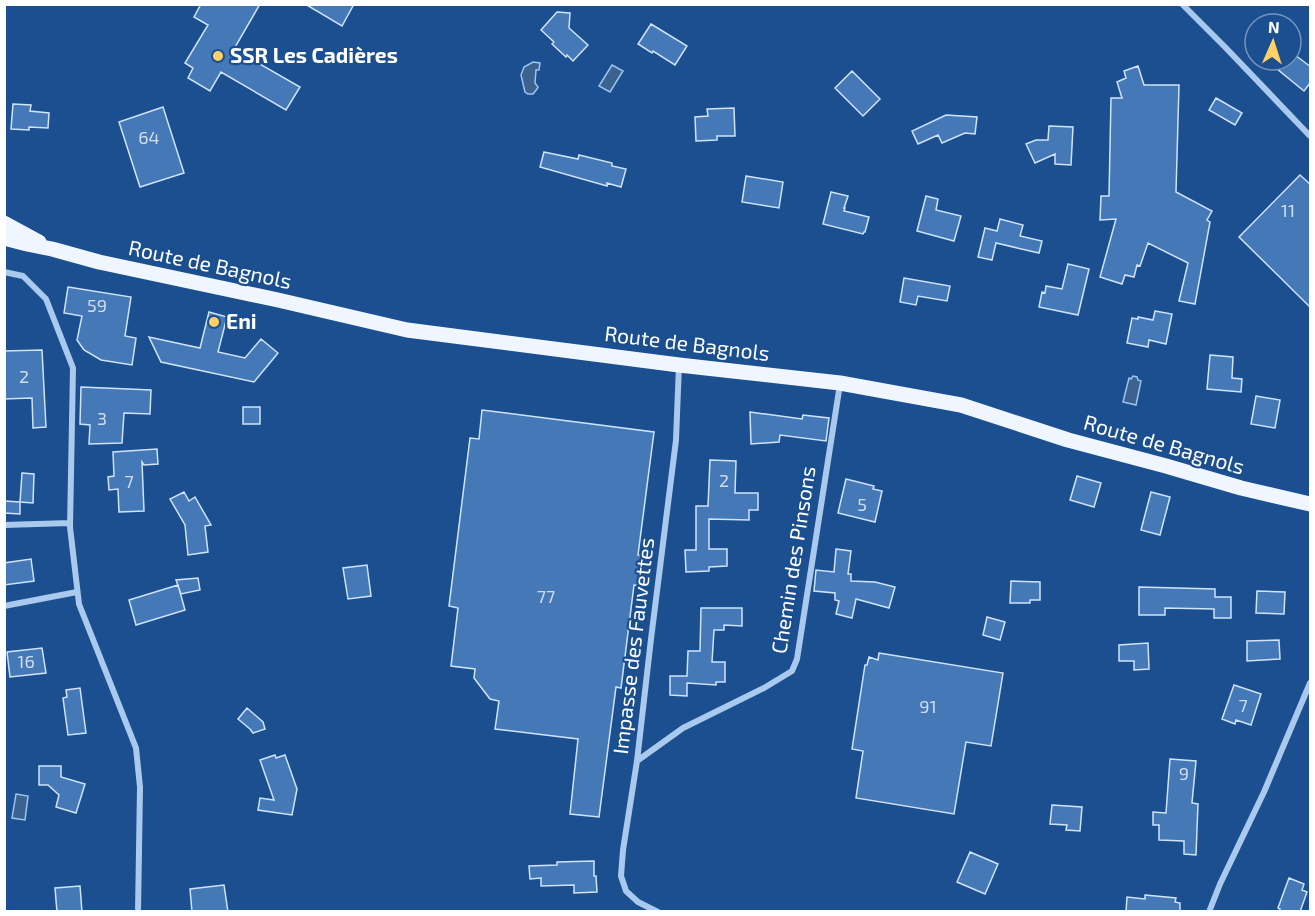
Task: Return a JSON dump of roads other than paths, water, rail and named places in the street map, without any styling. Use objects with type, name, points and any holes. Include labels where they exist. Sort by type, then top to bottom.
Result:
[{"type":"main road","points":[[4,223],[52,249]]},
{"type":"main road","points":[[4,238],[52,249]]},
{"type":"main road","name":"Route de Bagnols","points":[[52,249],[99,262],[407,330],[840,383],[961,405],[1068,440],[1240,488],[1311,504]]},
{"type":"street","points":[[1182,4],[1311,136]]},
{"type":"street","points":[[4,272],[23,276],[46,299],[73,369],[70,523],[77,592],[79,604],[136,748],[140,787],[138,912]]},
{"type":"street","name":"Impasse des Fauvettes","points":[[658,912],[638,902],[626,891],[621,876],[676,440],[679,365]]},
{"type":"street","name":"Chemin des Pinsons","points":[[637,761],[683,728],[764,688],[792,671],[797,659],[840,383]]},
{"type":"street","points":[[4,525],[70,523]]},
{"type":"street","points":[[4,606],[77,592]]},
{"type":"street","points":[[1209,912],[1311,683]]},
{"type":"water","points":[[533,62],[540,63],[539,70],[536,70],[535,83],[538,87],[533,94],[528,94],[525,92],[521,75],[524,67]]},
{"type":"water","points":[[612,65],[623,71],[610,92],[599,86]]},
{"type":"water","points":[[1133,376],[1141,381],[1136,405],[1123,402],[1129,378]]},
{"type":"water","points":[[16,794],[28,796],[25,820],[12,818]]},
{"type":"place","name":"SSR Les Cadières","points":[[218,56]]},
{"type":"place","name":"Eni","points":[[214,322]]}]
